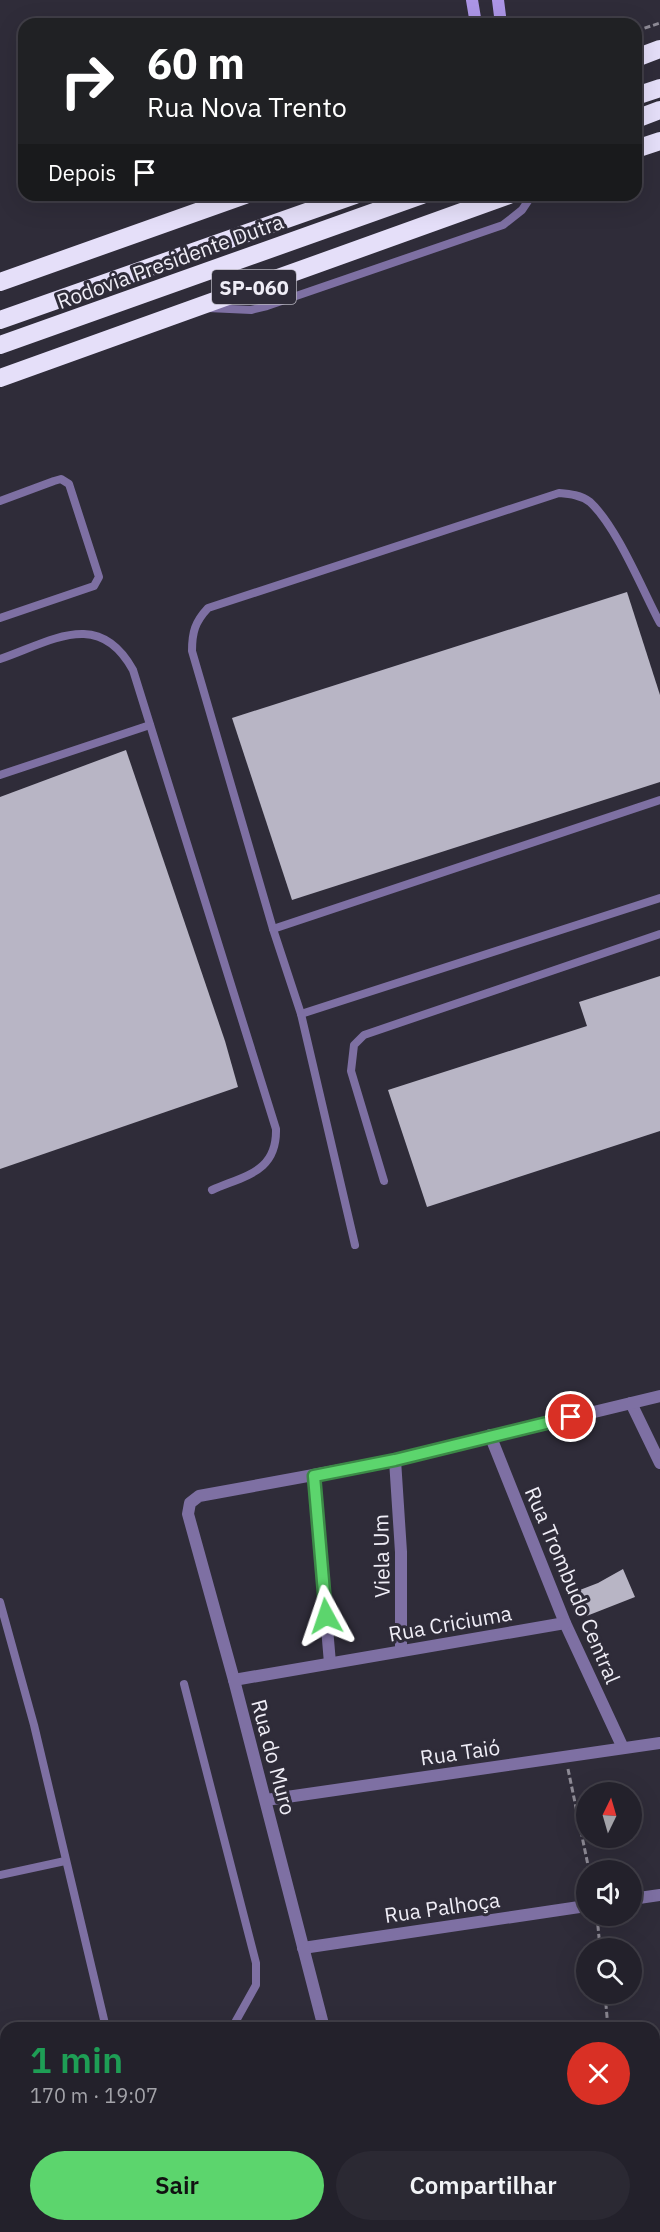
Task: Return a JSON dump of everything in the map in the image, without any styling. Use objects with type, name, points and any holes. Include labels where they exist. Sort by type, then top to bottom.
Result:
[{"type":"highway","points":[[642,46],[660,40]]},
{"type":"highway","points":[[642,56],[660,50]]},
{"type":"highway","points":[[642,94],[660,88]]},
{"type":"highway","points":[[642,117],[660,110]]},
{"type":"highway","points":[[642,147],[660,141]]},
{"type":"highway","points":[[0,282],[228,201]]},
{"type":"highway","name":"Rodovia Presidente Dutra","points":[[0,320],[338,201]]},
{"type":"highway","name":"Rodovia Presidente Dutra","points":[[0,345],[405,201]]},
{"type":"highway","name":"SP-060","points":[[0,378],[492,201]]},
{"type":"street","points":[[472,0],[475,18]]},
{"type":"street","points":[[498,0],[500,18]]},
{"type":"street","points":[[330,1663],[314,1476],[395,1460],[490,1435],[660,1396]]},
{"type":"street","points":[[631,1403],[660,1463]]},
{"type":"street","name":"Rua Trombudo Central","points":[[490,1435],[565,1623],[623,1748]]},
{"type":"street","name":"Viela Um","points":[[395,1460],[401,1552],[401,1651]]},
{"type":"street","name":"Rua do Muro","points":[[314,1476],[194,1498],[188,1514],[266,1800],[322,2022]]},
{"type":"street","name":"Rua Criciuma","points":[[234,1680],[565,1623]]},
{"type":"street","name":"Rua Taió","points":[[266,1800],[660,1743]]},
{"type":"street","points":[[642,1898],[660,1895]]},
{"type":"street","name":"Rua Palhoça","points":[[303,1948],[576,1907]]},
{"type":"lane","points":[[199,307],[251,310],[267,306],[503,225],[522,210],[528,201]]},
{"type":"lane","points":[[0,501],[61,479],[69,484],[99,578],[94,586],[0,618]]},
{"type":"lane","points":[[355,1245],[301,1014],[273,929],[192,651],[192,633],[198,619],[208,608],[559,493],[589,501],[602,518],[660,623]]},
{"type":"lane","points":[[0,659],[72,634],[91,634],[107,639],[123,652],[133,670],[276,1129],[273,1155],[265,1167],[212,1190]]},
{"type":"lane","points":[[0,775],[150,725]]},
{"type":"lane","points":[[273,929],[660,800]]},
{"type":"lane","points":[[301,1014],[660,898]]},
{"type":"lane","points":[[384,1181],[351,1071],[354,1045],[364,1035],[660,934]]},
{"type":"lane","points":[[0,1602],[34,1725],[105,2022]]},
{"type":"lane","points":[[184,1684],[256,1963],[256,1985],[235,2022]]},
{"type":"lane","points":[[0,1875],[65,1861]]},
{"type":"path","points":[[642,29],[660,23]]},
{"type":"path","points":[[566,1756],[587,1860]]},
{"type":"path","points":[[606,2004],[607,2022]]},
{"type":"building","points":[[627,592],[660,695],[660,782],[292,900],[232,718]]},
{"type":"building","points":[[126,750],[225,1041],[238,1087],[0,1169],[0,797]]},
{"type":"building","points":[[660,976],[660,1131],[427,1207],[388,1090],[587,1026],[579,1002]]},
{"type":"building","points":[[623,1569],[635,1597],[584,1617],[572,1593],[598,1583]]},
{"type":"route","points":[[326,1616],[314,1476],[395,1460],[571,1417]]}]
